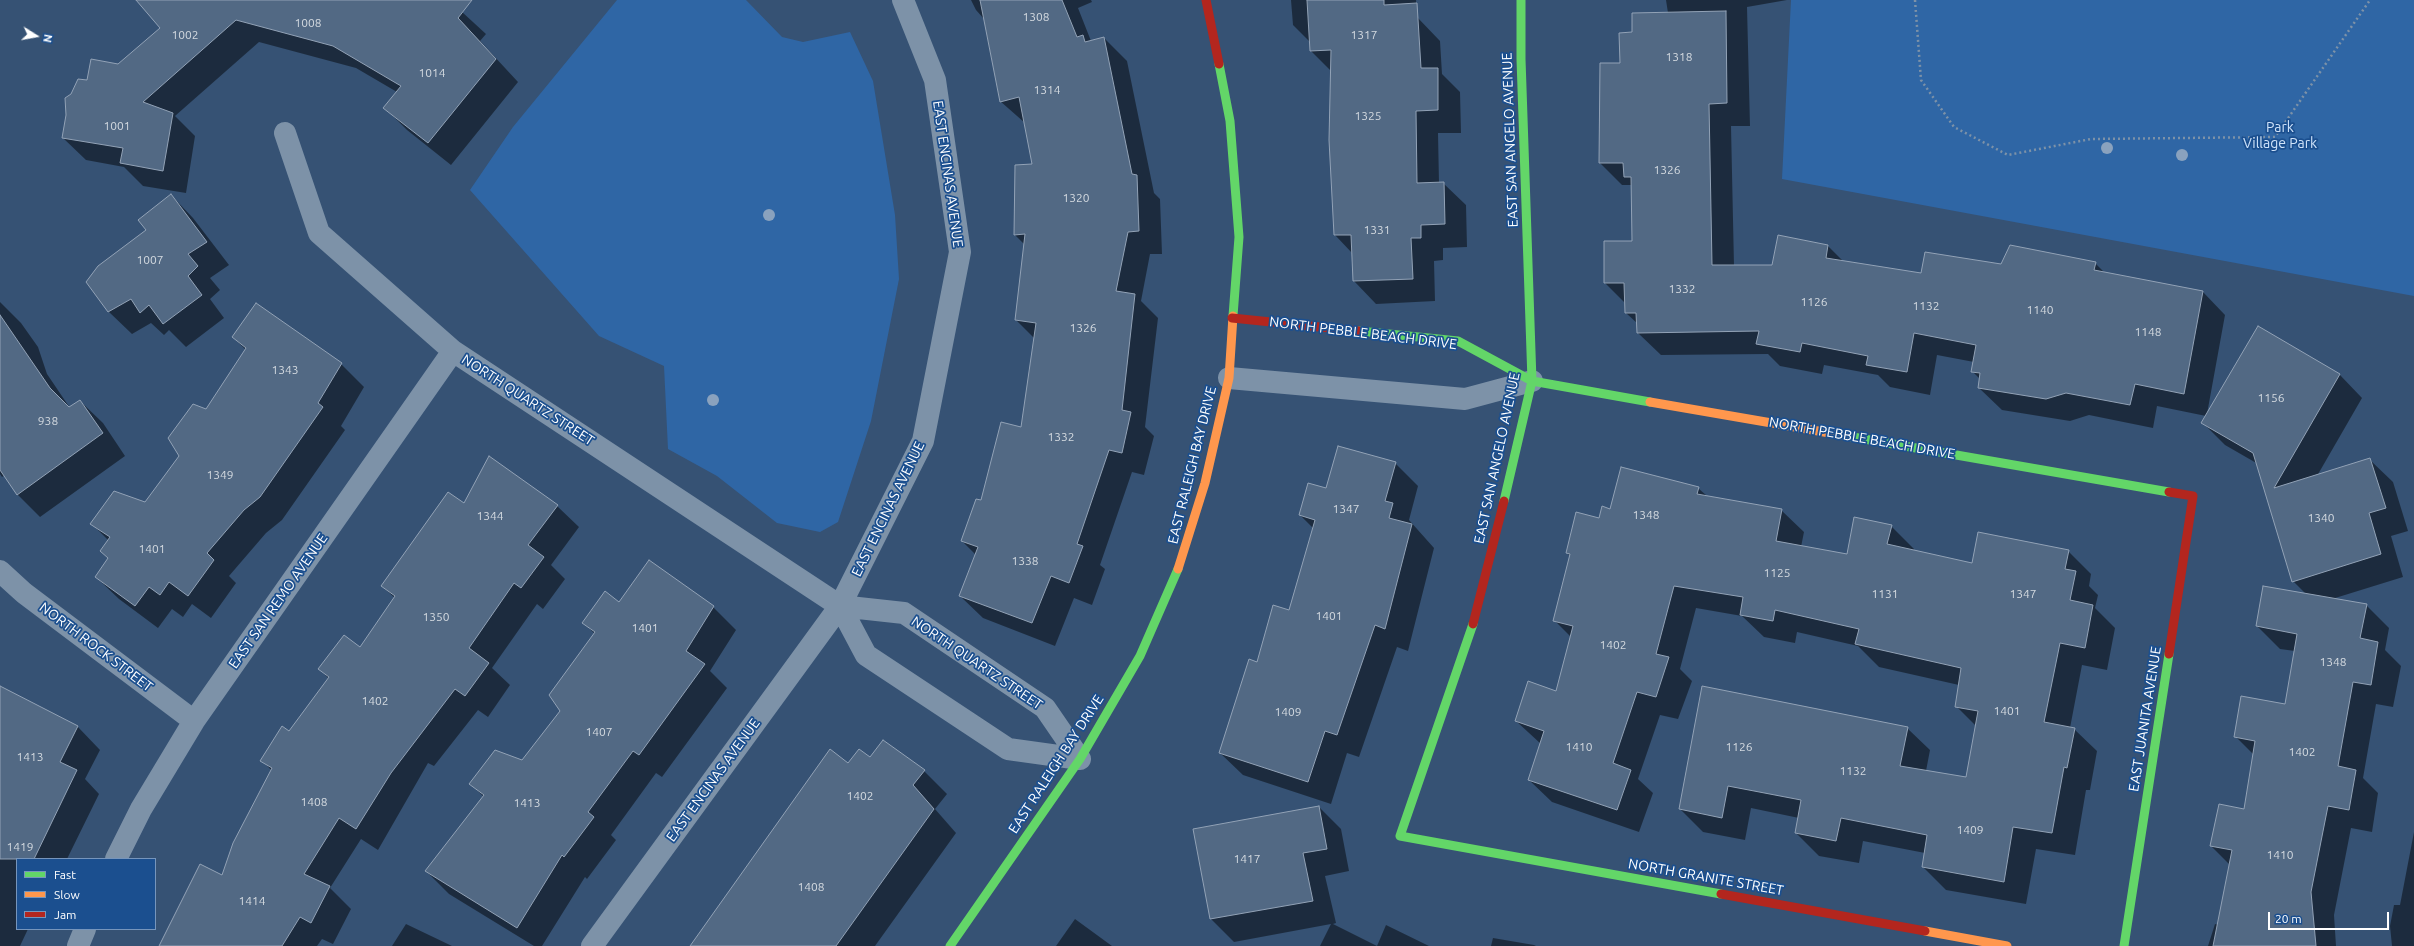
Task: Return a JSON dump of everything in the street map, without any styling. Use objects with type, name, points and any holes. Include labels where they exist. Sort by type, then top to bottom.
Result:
[{"type":"street","name":"EAST ENCINAS AVENUE","points":[[592,946],[840,606],[923,441],[960,252],[935,80],[902,0]]},
{"type":"street","name":"EAST RALEIGH BAY DRIVE","points":[[950,946],[1080,759],[1140,656],[1182,560],[1205,482],[1229,378],[1238,237],[1230,121],[1206,0]]},
{"type":"street","name":"EAST SAN ANGELO AVENUE","points":[[1400,836],[1478,610],[1532,381],[1521,59],[1521,0]]},
{"type":"street","name":"NORTH QUARTZ STREET","points":[[285,133],[319,233],[453,351],[840,606],[904,613],[1045,708],[1080,759]]},
{"type":"street","name":"NORTH PEBBLE BEACH DRIVE","points":[[1232,318],[1458,341],[1532,381],[2193,496]]},
{"type":"street","name":"EAST SAN REMO AVENUE","points":[[116,858],[141,809],[194,722],[453,351]]},
{"type":"street","name":"NORTH PEBBLE BEACH DRIVE","points":[[1229,378],[1465,399],[1532,381]]},
{"type":"street","name":"EAST JUANITA AVENUE","points":[[2124,946],[2193,496]]},
{"type":"street","name":"NORTH ROCK STREET","points":[[0,571],[24,593],[194,722]]},
{"type":"street","name":"NORTH QUARTZ STREET","points":[[840,606],[866,655],[1008,749],[1080,759]]},
{"type":"street","name":"NORTH GRANITE STREET","points":[[1400,836],[2007,946]]},
{"type":"street","points":[[78,946],[85,930]]},
{"type":"path","points":[[1915,0],[1921,80],[1954,127],[2008,155],[2091,139],[2275,137],[2370,0]]},
{"type":"green space","points":[[617,0],[746,0],[782,37],[803,42],[850,32],[873,81],[895,215],[899,279],[871,421],[838,522],[820,532],[777,523],[717,476],[668,449],[664,366],[599,336],[470,190],[513,127]]},
{"type":"green space","name":"Park Village Park","points":[[1791,0],[2414,0],[2414,296],[1782,179]]},
{"type":"building","points":[[136,0],[472,0],[458,18],[496,59],[428,143],[383,108],[401,86],[333,46],[236,20],[143,102],[173,113],[163,171],[120,163],[123,148],[62,138],[66,115],[65,98],[71,94],[78,79],[87,80],[91,59],[118,64],[160,28]]},
{"type":"building","points":[[980,0],[1062,0],[1077,37],[1083,35],[1085,42],[1104,37],[1132,174],[1137,175],[1139,231],[1128,232],[1116,291],[1135,294],[1122,410],[1131,412],[1122,453],[1109,450],[1077,544],[1083,546],[1069,583],[1051,576],[1032,623],[959,596],[978,547],[961,541],[976,499],[981,500],[1001,422],[1021,427],[1036,323],[1015,320],[1025,234],[1014,235],[1015,165],[1032,164],[1019,97],[1000,102]]},
{"type":"building","points":[[1307,0],[1384,0],[1384,5],[1417,3],[1421,68],[1438,68],[1438,110],[1416,111],[1417,183],[1444,182],[1445,224],[1421,225],[1421,238],[1411,238],[1413,279],[1353,281],[1351,235],[1334,235],[1329,140],[1331,50],[1310,51]]},
{"type":"building","points":[[1726,11],[1727,103],[1709,104],[1712,265],[1772,265],[1778,235],[1828,245],[1826,258],[1921,273],[1925,252],[2001,264],[2010,245],[2096,262],[2094,270],[2203,291],[2184,394],[2135,384],[2130,405],[2066,393],[2046,399],[1978,388],[1980,373],[1971,372],[1976,345],[1914,333],[1907,372],[1866,365],[1868,356],[1802,343],[1800,352],[1756,344],[1759,331],[1637,333],[1636,313],[1625,313],[1624,283],[1604,283],[1604,241],[1632,241],[1631,177],[1624,177],[1623,163],[1599,163],[1600,63],[1620,63],[1619,33],[1632,32],[1632,13]]},
{"type":"building","points":[[171,194],[207,242],[188,254],[198,266],[188,276],[202,295],[163,324],[149,305],[140,313],[131,299],[108,312],[86,282],[98,266],[146,230],[138,220]]},
{"type":"building","points":[[256,303],[342,363],[318,403],[323,407],[260,497],[244,510],[207,553],[214,560],[188,596],[169,582],[160,595],[149,587],[135,606],[95,577],[108,558],[100,551],[110,537],[90,524],[114,491],[145,502],[179,456],[168,438],[193,404],[206,409],[246,348],[232,337]]},
{"type":"building","points":[[0,315],[50,388],[69,407],[80,400],[103,433],[17,495],[0,470]]},
{"type":"building","points":[[2258,326],[2340,374],[2274,488],[2370,458],[2386,508],[2369,513],[2381,554],[2292,582],[2253,453],[2201,423]]},
{"type":"building","points":[[1338,446],[1396,462],[1385,501],[1393,503],[1389,518],[1412,524],[1385,629],[1375,625],[1337,735],[1325,731],[1308,782],[1219,753],[1249,659],[1257,662],[1273,605],[1289,610],[1315,520],[1299,515],[1308,483],[1326,488]]},
{"type":"building","points":[[489,456],[558,505],[528,545],[544,557],[521,588],[514,583],[469,648],[489,663],[465,696],[455,689],[391,773],[356,829],[339,818],[304,874],[330,886],[311,923],[300,917],[282,946],[159,946],[200,864],[222,875],[233,843],[272,768],[260,761],[282,726],[289,731],[329,677],[318,669],[344,635],[360,647],[395,596],[381,586],[448,492],[464,503]]},
{"type":"building","points":[[1621,467],[1699,487],[1697,494],[1782,509],[1776,541],[1847,554],[1854,517],[1892,525],[1887,544],[1972,563],[1978,532],[2069,550],[2065,569],[2076,571],[2070,600],[2093,605],[2085,648],[2060,643],[2044,722],[2075,728],[2067,768],[2064,767],[2052,833],[2013,827],[2004,882],[1922,867],[1927,835],[1841,818],[1836,841],[1795,833],[1801,800],[1728,786],[1722,818],[1679,809],[1702,686],[1908,727],[1900,766],[1966,777],[1978,711],[1955,707],[1961,668],[1855,644],[1859,629],[1775,610],[1773,621],[1740,615],[1743,597],[1674,586],[1656,654],[1669,657],[1656,697],[1637,692],[1613,763],[1631,770],[1617,810],[1528,780],[1544,731],[1515,721],[1528,681],[1556,691],[1573,626],[1553,621],[1570,554],[1566,553],[1576,512],[1599,518],[1602,506],[1610,509]]},
{"type":"building","points":[[649,560],[714,606],[686,651],[705,664],[639,755],[633,751],[588,812],[594,817],[564,857],[562,855],[517,928],[425,871],[484,795],[469,784],[495,750],[522,760],[560,711],[549,695],[595,632],[582,623],[605,591],[619,602]]},
{"type":"building","points":[[2263,586],[2367,604],[2360,638],[2378,642],[2371,685],[2353,682],[2338,766],[2356,770],[2349,810],[2328,806],[2311,892],[2316,946],[2213,946],[2232,850],[2210,846],[2219,804],[2244,809],[2255,741],[2234,737],[2241,696],[2285,704],[2297,634],[2256,626]]},
{"type":"building","points":[[0,686],[78,726],[60,762],[77,770],[34,858],[0,859]]},
{"type":"building","points":[[883,740],[925,770],[913,785],[934,809],[836,946],[690,946],[830,749],[848,763],[859,749],[870,757]]},
{"type":"building","points":[[1319,806],[1327,849],[1303,853],[1313,901],[1210,919],[1193,829]]},
{"type":"traffic: fast","points":[[1504,501],[1532,381],[1521,59],[1521,0]]},
{"type":"traffic: fast","points":[[1219,64],[1230,121],[1239,237],[1233,316]]},
{"type":"traffic: fast","points":[[1359,331],[1458,341],[1532,381],[1650,402]]},
{"type":"traffic: fast","points":[[1847,436],[2169,492]]},
{"type":"traffic: fast","points":[[950,946],[1080,759],[1140,656],[1178,569]]},
{"type":"traffic: fast","points":[[1473,624],[1400,836],[1721,894]]},
{"type":"traffic: fast","points":[[2124,946],[2169,654]]},
{"type":"traffic: slow","points":[[1178,569],[1205,483],[1229,378],[1233,316]]},
{"type":"traffic: slow","points":[[1650,402],[1847,436]]},
{"type":"traffic: slow","points":[[1925,931],[2007,946]]},
{"type":"traffic: jam","points":[[1206,0],[1219,64]]},
{"type":"traffic: jam","points":[[1232,318],[1359,331]]},
{"type":"traffic: jam","points":[[2169,492],[2193,496],[2169,654]]},
{"type":"traffic: jam","points":[[1473,624],[1504,501]]},
{"type":"traffic: jam","points":[[1721,894],[1925,931]]}]
